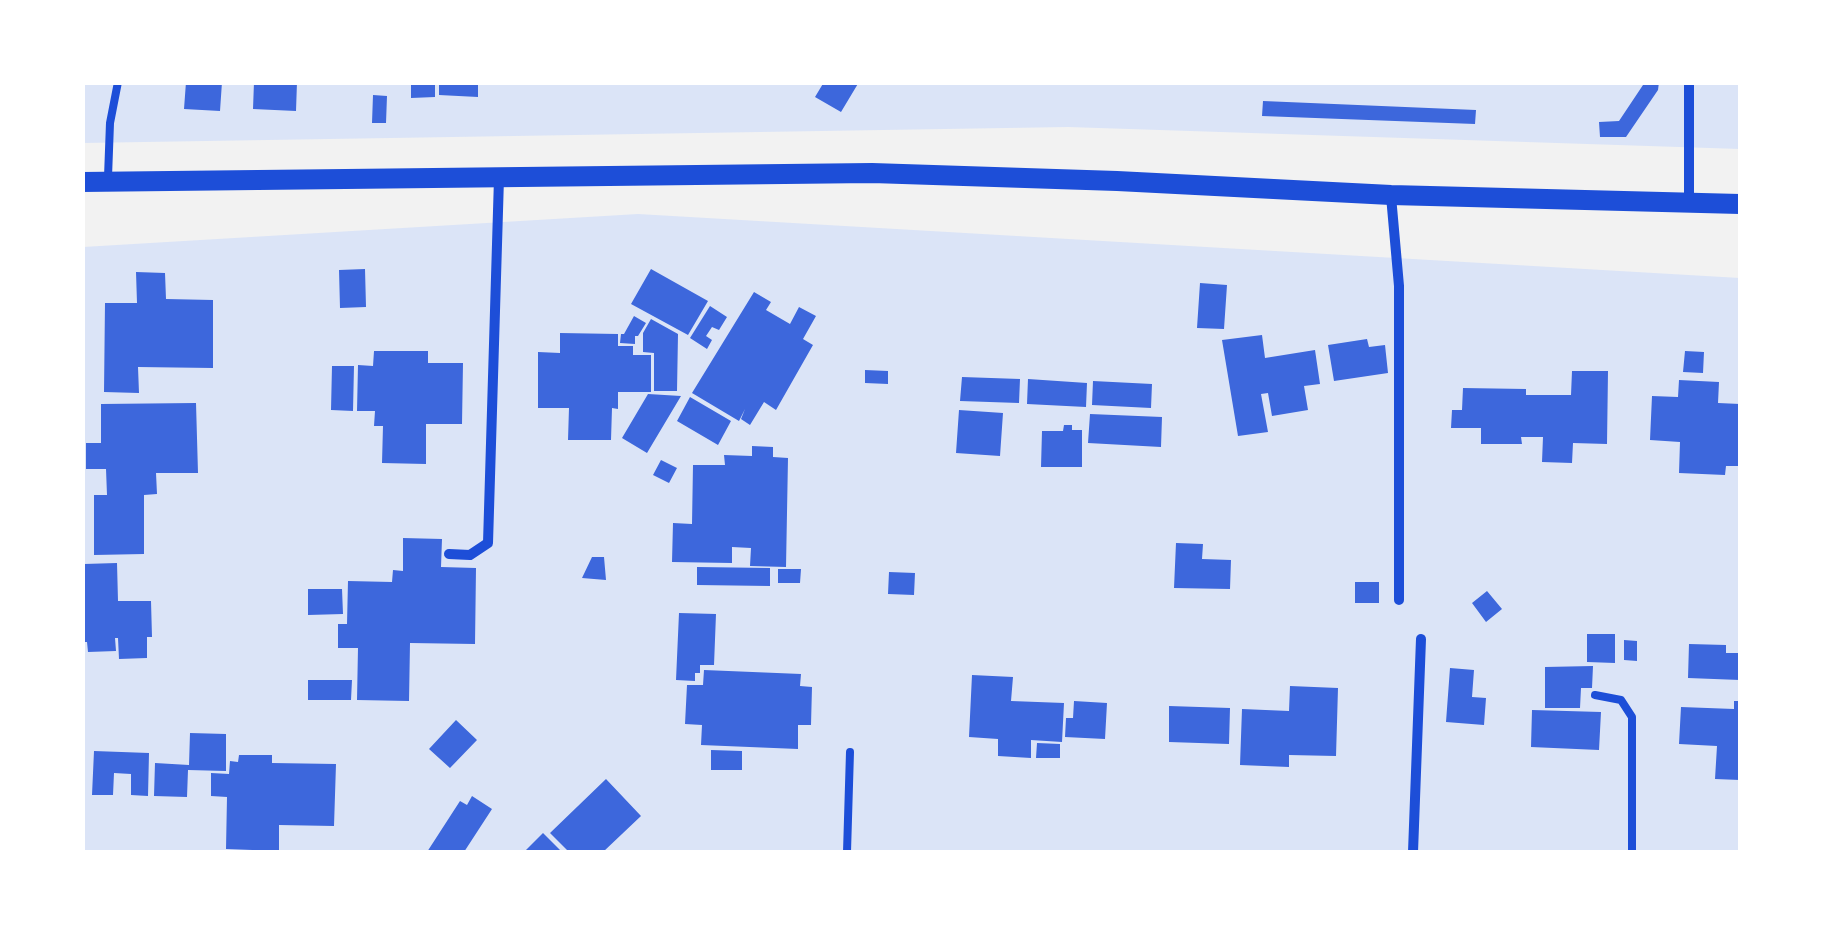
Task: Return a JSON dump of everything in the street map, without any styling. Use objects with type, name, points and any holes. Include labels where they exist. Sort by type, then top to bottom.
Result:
[{"type":"main road","points":[[82,182],[872,173],[1391,195],[1740,204]]},
{"type":"street","points":[[1689,82],[1689,203]]},
{"type":"street","points":[[449,554],[470,555],[488,542],[500,177]]},
{"type":"street","points":[[1391,195],[1398,286],[1400,600]]},
{"type":"street","points":[[1413,852],[1421,639]]},
{"type":"lane","points":[[108,182],[110,123],[118,82]]},
{"type":"lane","points":[[1594,695],[1621,700],[1632,717],[1632,852]]},
{"type":"lane","points":[[846,852],[850,752]]},
{"type":"shaded area","points":[[1740,82],[1740,149],[1068,127],[83,143],[82,83]]},
{"type":"shaded area","points":[[638,214],[1740,278],[1740,852],[83,852],[83,247]]},
{"type":"building","points":[[186,82],[222,82],[220,111],[184,109]]},
{"type":"building","points":[[254,82],[297,82],[296,111],[253,109]]},
{"type":"building","points":[[411,82],[435,82],[435,97],[411,98]]},
{"type":"building","points":[[439,82],[478,82],[478,97],[439,95]]},
{"type":"building","points":[[824,82],[859,82],[841,112],[815,97]]},
{"type":"building","points":[[1645,82],[1659,82],[1658,90],[1626,137],[1600,137],[1599,122],[1619,121]]},
{"type":"building","points":[[373,95],[387,96],[386,123],[372,123]]},
{"type":"building","points":[[1263,101],[1476,110],[1475,124],[1262,116]]},
{"type":"building","points":[[365,269],[366,307],[340,308],[339,270]]},
{"type":"building","points":[[651,269],[708,301],[688,335],[631,304]]},
{"type":"building","points":[[136,272],[165,273],[166,299],[213,300],[213,368],[138,367],[139,393],[104,392],[105,303],[137,303]]},
{"type":"building","points":[[1200,283],[1227,285],[1224,329],[1197,328]]},
{"type":"building","points":[[754,292],[771,302],[766,310],[790,324],[799,307],[816,316],[803,339],[813,345],[776,410],[764,402],[750,425],[741,419],[745,409],[739,421],[692,393]]},
{"type":"building","points":[[710,306],[727,317],[719,330],[712,327],[706,336],[712,340],[707,349],[690,338]]},
{"type":"building","points":[[634,316],[646,323],[635,336],[635,344],[620,343],[621,334]]},
{"type":"building","points":[[651,319],[678,334],[677,391],[654,391],[654,353],[643,352],[643,333]]},
{"type":"building","points":[[560,333],[618,334],[618,346],[633,346],[633,355],[651,355],[651,392],[618,392],[618,409],[612,408],[611,440],[568,440],[569,408],[538,408],[538,352],[560,353]]},
{"type":"building","points":[[1262,335],[1265,358],[1315,350],[1320,384],[1304,386],[1308,410],[1272,416],[1268,393],[1261,394],[1268,432],[1238,436],[1222,340]]},
{"type":"building","points":[[1367,339],[1369,347],[1385,345],[1388,373],[1334,381],[1328,345]]},
{"type":"building","points":[[374,351],[428,351],[428,363],[463,363],[462,424],[426,424],[426,464],[382,463],[383,426],[374,426],[375,411],[357,411],[358,365],[373,366]]},
{"type":"building","points":[[1685,351],[1704,352],[1703,373],[1683,372]]},
{"type":"building","points":[[332,366],[354,366],[353,411],[331,410]]},
{"type":"building","points":[[865,370],[888,371],[888,384],[865,383]]},
{"type":"building","points":[[1572,371],[1608,371],[1607,444],[1573,443],[1572,463],[1542,462],[1543,437],[1521,437],[1522,444],[1481,444],[1481,428],[1451,428],[1452,410],[1462,410],[1463,388],[1526,389],[1526,395],[1571,395]]},
{"type":"building","points":[[962,377],[1020,379],[1019,403],[960,401]]},
{"type":"building","points":[[1028,379],[1087,383],[1086,407],[1027,404]]},
{"type":"building","points":[[1679,380],[1719,382],[1718,403],[1740,404],[1740,466],[1726,466],[1725,475],[1679,473],[1680,442],[1650,440],[1652,396],[1678,397]]},
{"type":"building","points":[[1093,381],[1152,384],[1151,408],[1092,405]]},
{"type":"building","points":[[648,394],[681,396],[647,453],[622,438]]},
{"type":"building","points":[[690,397],[731,421],[718,445],[677,421]]},
{"type":"building","points":[[196,403],[198,473],[156,473],[157,494],[144,495],[144,554],[94,555],[94,495],[107,495],[106,469],[86,469],[86,443],[101,443],[101,404]]},
{"type":"building","points":[[959,410],[1003,413],[1000,456],[956,453]]},
{"type":"building","points":[[1090,414],[1162,417],[1161,447],[1088,443]]},
{"type":"building","points":[[1064,425],[1082,430],[1082,467],[1041,467],[1042,431],[1063,431]]},
{"type":"building","points":[[752,446],[773,447],[773,457],[788,458],[786,567],[750,566],[751,548],[732,547],[732,563],[672,562],[673,523],[692,524],[693,465],[725,465],[724,455],[752,456]]},
{"type":"building","points":[[661,460],[677,468],[669,483],[653,475]]},
{"type":"building","points":[[403,538],[442,539],[441,567],[476,568],[475,644],[410,643],[409,701],[357,700],[358,648],[338,648],[338,624],[347,624],[348,581],[392,582],[393,570],[403,571]]},
{"type":"building","points":[[1176,543],[1203,544],[1202,559],[1231,560],[1230,589],[1174,588]]},
{"type":"building","points":[[592,557],[604,557],[606,580],[582,578]]},
{"type":"building","points":[[117,563],[118,601],[151,601],[152,637],[147,637],[147,658],[119,659],[118,638],[116,651],[88,652],[87,642],[82,642],[84,564]]},
{"type":"building","points":[[697,567],[770,568],[770,586],[697,585]]},
{"type":"building","points":[[778,569],[801,569],[800,583],[778,583]]},
{"type":"building","points":[[889,572],[915,573],[914,595],[888,594]]},
{"type":"building","points":[[1355,582],[1379,582],[1379,603],[1355,603]]},
{"type":"building","points":[[308,589],[342,589],[343,614],[308,615]]},
{"type":"building","points":[[1487,591],[1502,609],[1486,622],[1472,603]]},
{"type":"building","points":[[679,613],[716,614],[714,665],[700,665],[695,681],[676,680]]},
{"type":"building","points":[[1587,634],[1615,634],[1615,663],[1587,662]]},
{"type":"building","points":[[1624,640],[1637,641],[1637,661],[1624,660]]},
{"type":"building","points":[[1689,644],[1726,645],[1726,653],[1740,653],[1740,680],[1688,678]]},
{"type":"building","points":[[1593,666],[1592,688],[1581,688],[1580,708],[1545,708],[1545,667]]},
{"type":"building","points":[[1450,668],[1474,670],[1472,697],[1486,698],[1484,725],[1446,722]]},
{"type":"building","points":[[704,670],[801,674],[800,686],[812,687],[811,725],[798,725],[798,749],[701,745],[702,725],[685,724],[687,685],[703,685]]},
{"type":"building","points":[[972,675],[1013,677],[1011,701],[1064,703],[1062,742],[1031,740],[1031,758],[998,756],[998,739],[969,737]]},
{"type":"building","points":[[308,680],[352,680],[351,700],[308,700]]},
{"type":"building","points":[[1290,686],[1338,688],[1336,756],[1289,755],[1289,767],[1240,765],[1242,709],[1289,711]]},
{"type":"building","points":[[1074,701],[1107,703],[1105,739],[1065,737],[1066,718],[1073,718]]},
{"type":"building","points":[[1734,701],[1740,701],[1740,780],[1715,779],[1717,746],[1679,744],[1681,707],[1734,709]]},
{"type":"building","points":[[1169,706],[1230,708],[1229,744],[1169,742]]},
{"type":"building","points":[[1532,710],[1601,712],[1599,750],[1531,747]]},
{"type":"building","points":[[456,720],[477,740],[450,768],[429,749]]},
{"type":"building","points":[[190,733],[226,734],[226,771],[188,770],[187,797],[154,796],[155,763],[189,765]]},
{"type":"building","points":[[1037,743],[1060,744],[1060,758],[1036,758]]},
{"type":"building","points":[[711,750],[742,751],[742,770],[711,770]]},
{"type":"building","points":[[94,751],[149,753],[148,796],[131,795],[131,774],[114,773],[113,795],[92,795]]},
{"type":"building","points":[[239,755],[272,755],[272,763],[336,764],[334,826],[279,825],[279,851],[226,849],[227,797],[211,796],[211,773],[229,774],[230,761],[238,762]]},
{"type":"building","points":[[606,779],[641,816],[603,852],[569,852],[550,833]]},
{"type":"building","points":[[472,796],[492,809],[464,852],[427,852],[460,801],[467,805]]},
{"type":"building","points":[[543,833],[562,852],[524,852]]}]
